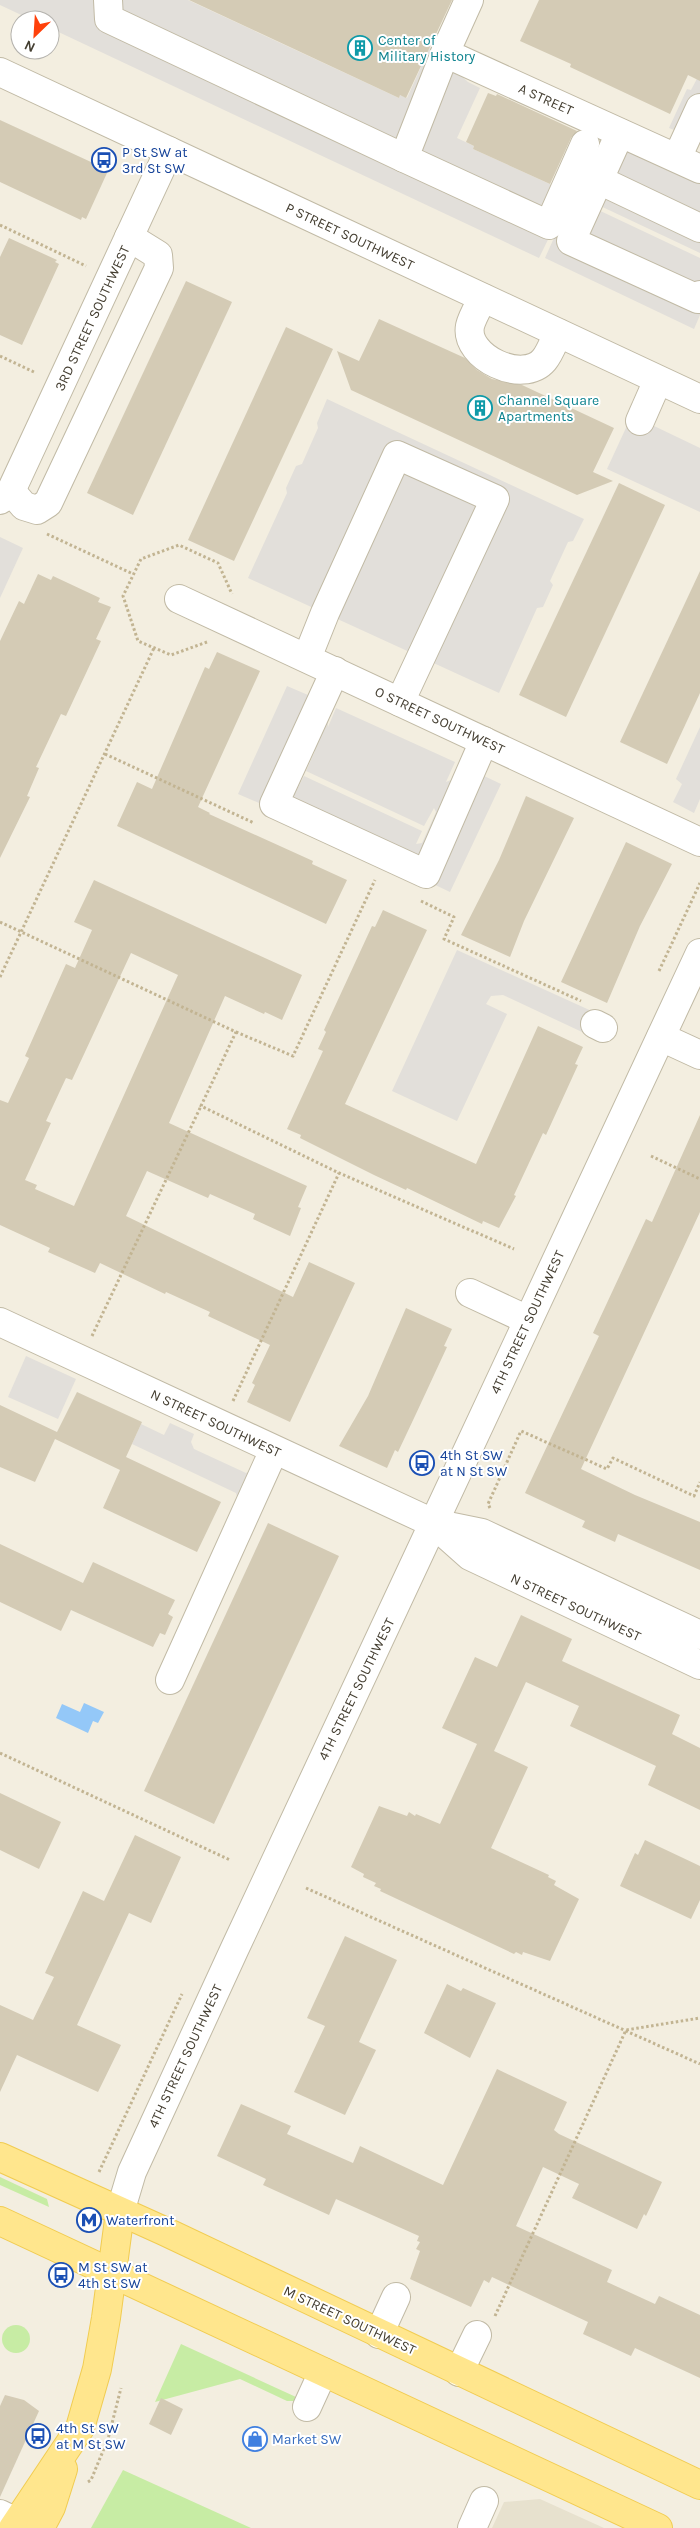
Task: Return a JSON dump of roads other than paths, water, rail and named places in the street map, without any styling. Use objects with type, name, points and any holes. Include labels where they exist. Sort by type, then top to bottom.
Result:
[{"type":"main road","name":"M STREET SOUTHWEST","points":[[0,2157],[700,2485]]},
{"type":"main road","name":"4TH STREET SOUTHWEST","points":[[20,2524],[51,2507],[71,2444],[80,2428],[97,2369],[106,2318],[120,2212]]},
{"type":"main road","points":[[0,2221],[658,2528]]},
{"type":"street","points":[[107,0],[110,18],[548,225],[585,144]]},
{"type":"street","points":[[404,158],[445,53],[469,0]]},
{"type":"street","name":"A STREET","points":[[445,53],[688,164]]},
{"type":"street","name":"P STREET SOUTHWEST","points":[[0,72],[700,400]]},
{"type":"street","points":[[688,164],[700,108]]},
{"type":"street","points":[[620,133],[571,241],[698,299],[700,295]]},
{"type":"street","name":"3RD STREET SOUTHWEST","points":[[5,495],[169,151]]},
{"type":"street","points":[[599,180],[700,228]]},
{"type":"street","points":[[5,495],[24,506],[37,510],[48,503],[159,268],[158,255],[129,237]]},
{"type":"street","points":[[483,298],[470,326],[472,339],[479,350],[490,360],[504,367],[518,370],[532,368],[544,361],[558,333]]},
{"type":"street","points":[[640,421],[658,380]]},
{"type":"street","points":[[307,658],[325,613],[397,455],[495,499],[400,702]]},
{"type":"street","name":"O STREET SOUTHWEST","points":[[179,598],[700,842]]},
{"type":"street","points":[[334,671],[274,804],[381,854],[426,874],[484,741]]},
{"type":"street","name":"4TH STREET SOUTHWEST","points":[[120,2212],[136,2163],[700,953]]},
{"type":"street","points":[[661,1037],[700,1055]]},
{"type":"street","points":[[470,1293],[528,1320]]},
{"type":"street","name":"N STREET SOUTHWEST","points":[[0,1322],[433,1523],[482,1533],[700,1635]]},
{"type":"street","points":[[170,1680],[274,1450]]},
{"type":"street","name":"N STREET SOUTHWEST","points":[[433,1523],[470,1556],[700,1665]]},
{"type":"street","points":[[379,2334],[396,2297]]},
{"type":"street","points":[[459,2372],[485,2328]]},
{"type":"street","points":[[307,2407],[323,2372]]},
{"type":"street","points":[[472,2528],[484,2501]]},
{"type":"water","points":[[84,1703],[104,1712],[98,1723],[93,1721],[88,1733],[56,1718],[62,1704],[80,1712]]},
{"type":"place","name":"Center of Military History","points":[[360,48]]},
{"type":"place","name":"P St SW at 3rd St SW","points":[[104,160]]},
{"type":"place","name":"Channel Square Apartments","points":[[480,408]]},
{"type":"place","name":"4th St SW at N St SW","points":[[422,1463]]},
{"type":"place","name":"Waterfront","points":[[89,2220]]},
{"type":"place","name":"M St SW at 4th St SW","points":[[61,2275]]},
{"type":"place","name":"4th St SW at M St SW","points":[[38,2436]]},
{"type":"place","name":"Market SW","points":[[255,2439]]}]
